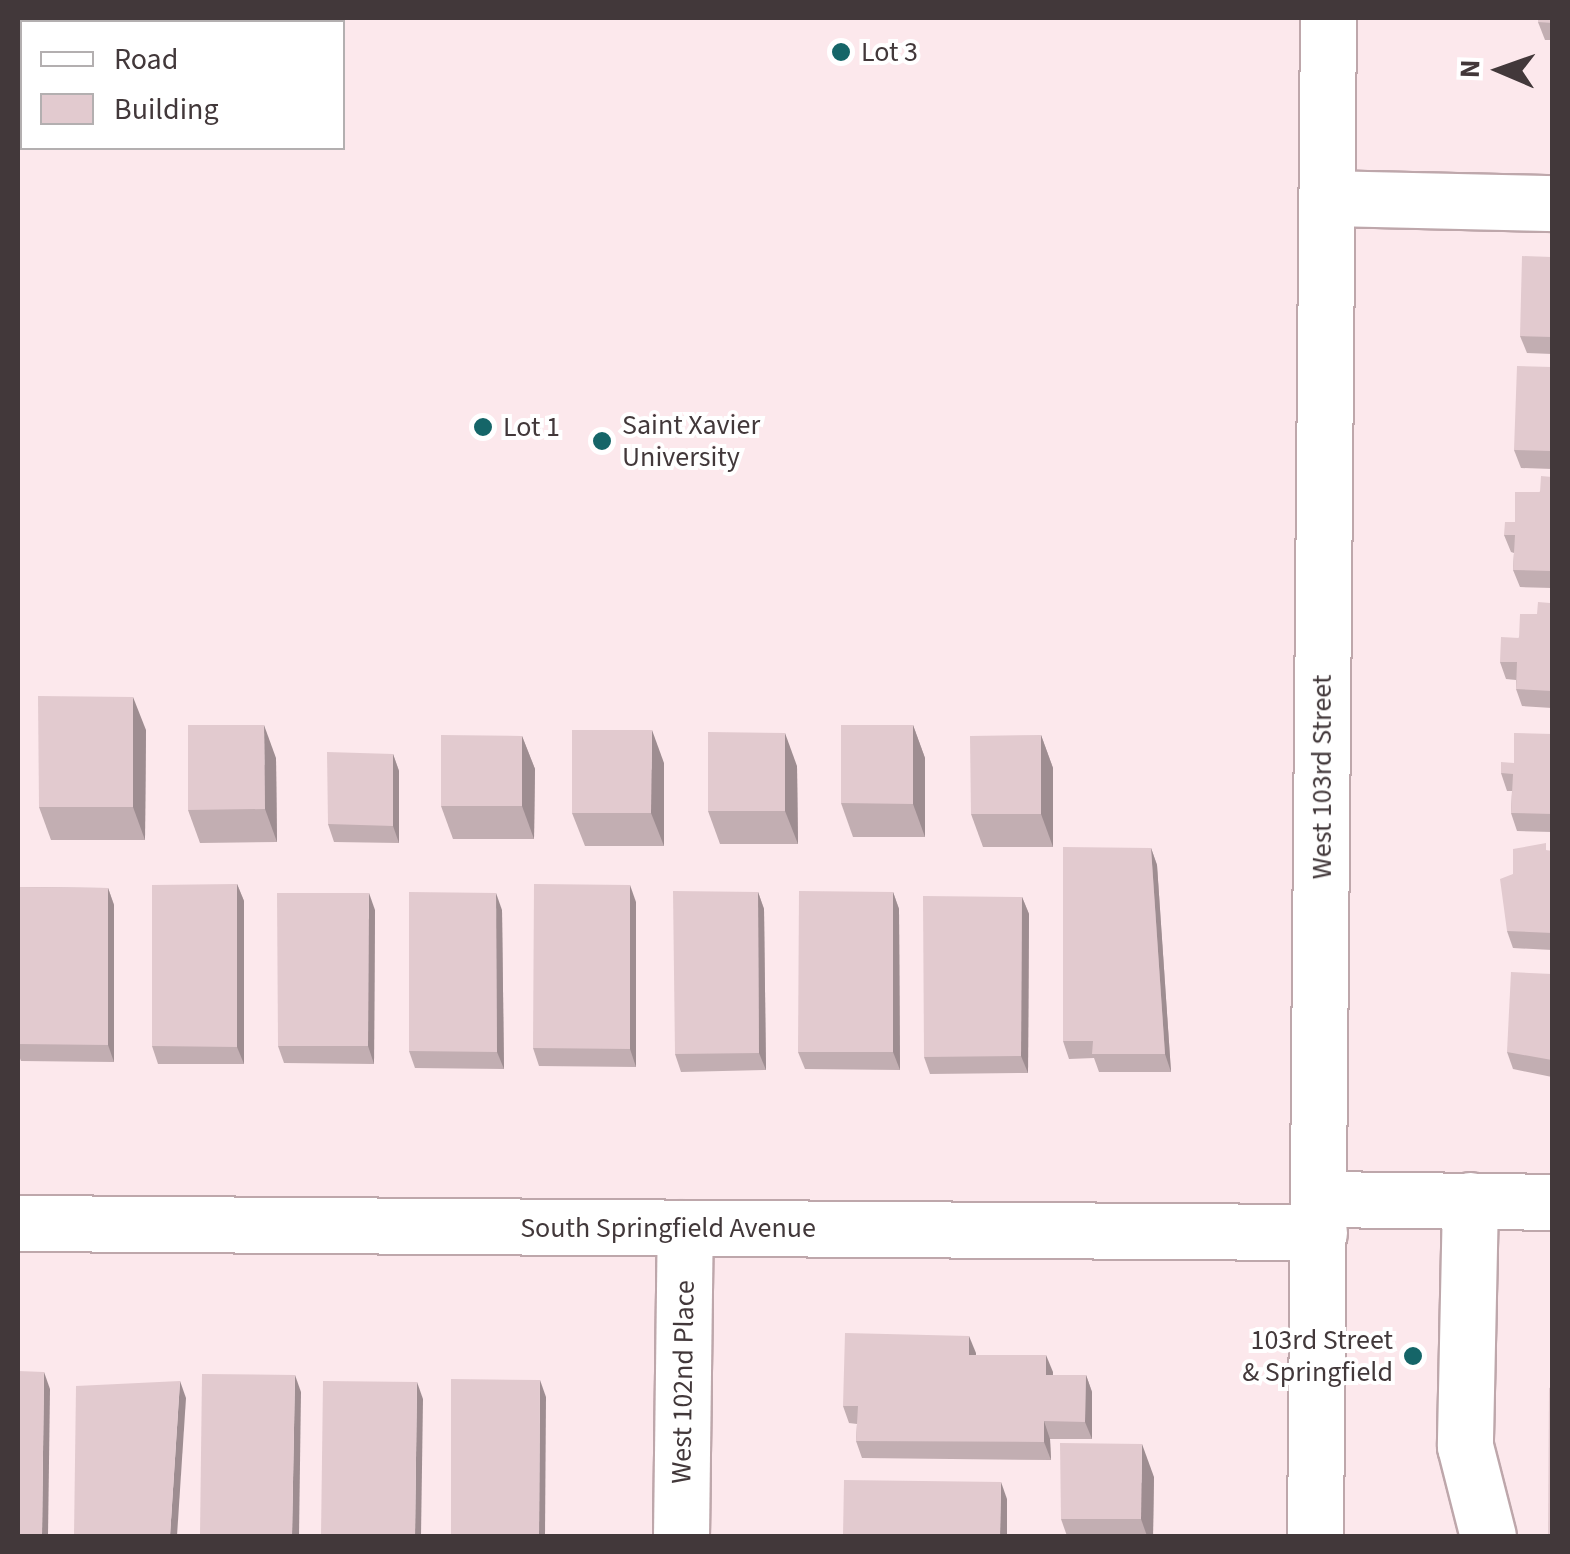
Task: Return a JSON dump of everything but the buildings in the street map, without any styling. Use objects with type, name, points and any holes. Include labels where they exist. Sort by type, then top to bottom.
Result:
[{"type":"street","name":"West 103rd Street","points":[[1316,1536],[1328,18]]},
{"type":"street","points":[[1327,198],[1552,202]]},
{"type":"street","points":[[1470,1200],[1464,1446],[1488,1536]]},
{"type":"street","name":"South Springfield Avenue","points":[[18,1223],[684,1228],[1319,1215],[1470,1200],[1552,1202]]},
{"type":"street","name":"West 102nd Place","points":[[681,1536],[684,1228]]},
{"type":"place","name":"Lot 3","points":[[841,52]]},
{"type":"place","name":"Lot 1","points":[[483,427]]},
{"type":"place","name":"Saint Xavier University","points":[[602,441]]},
{"type":"place","name":"103rd Street & Springfield","points":[[1413,1356]]}]
